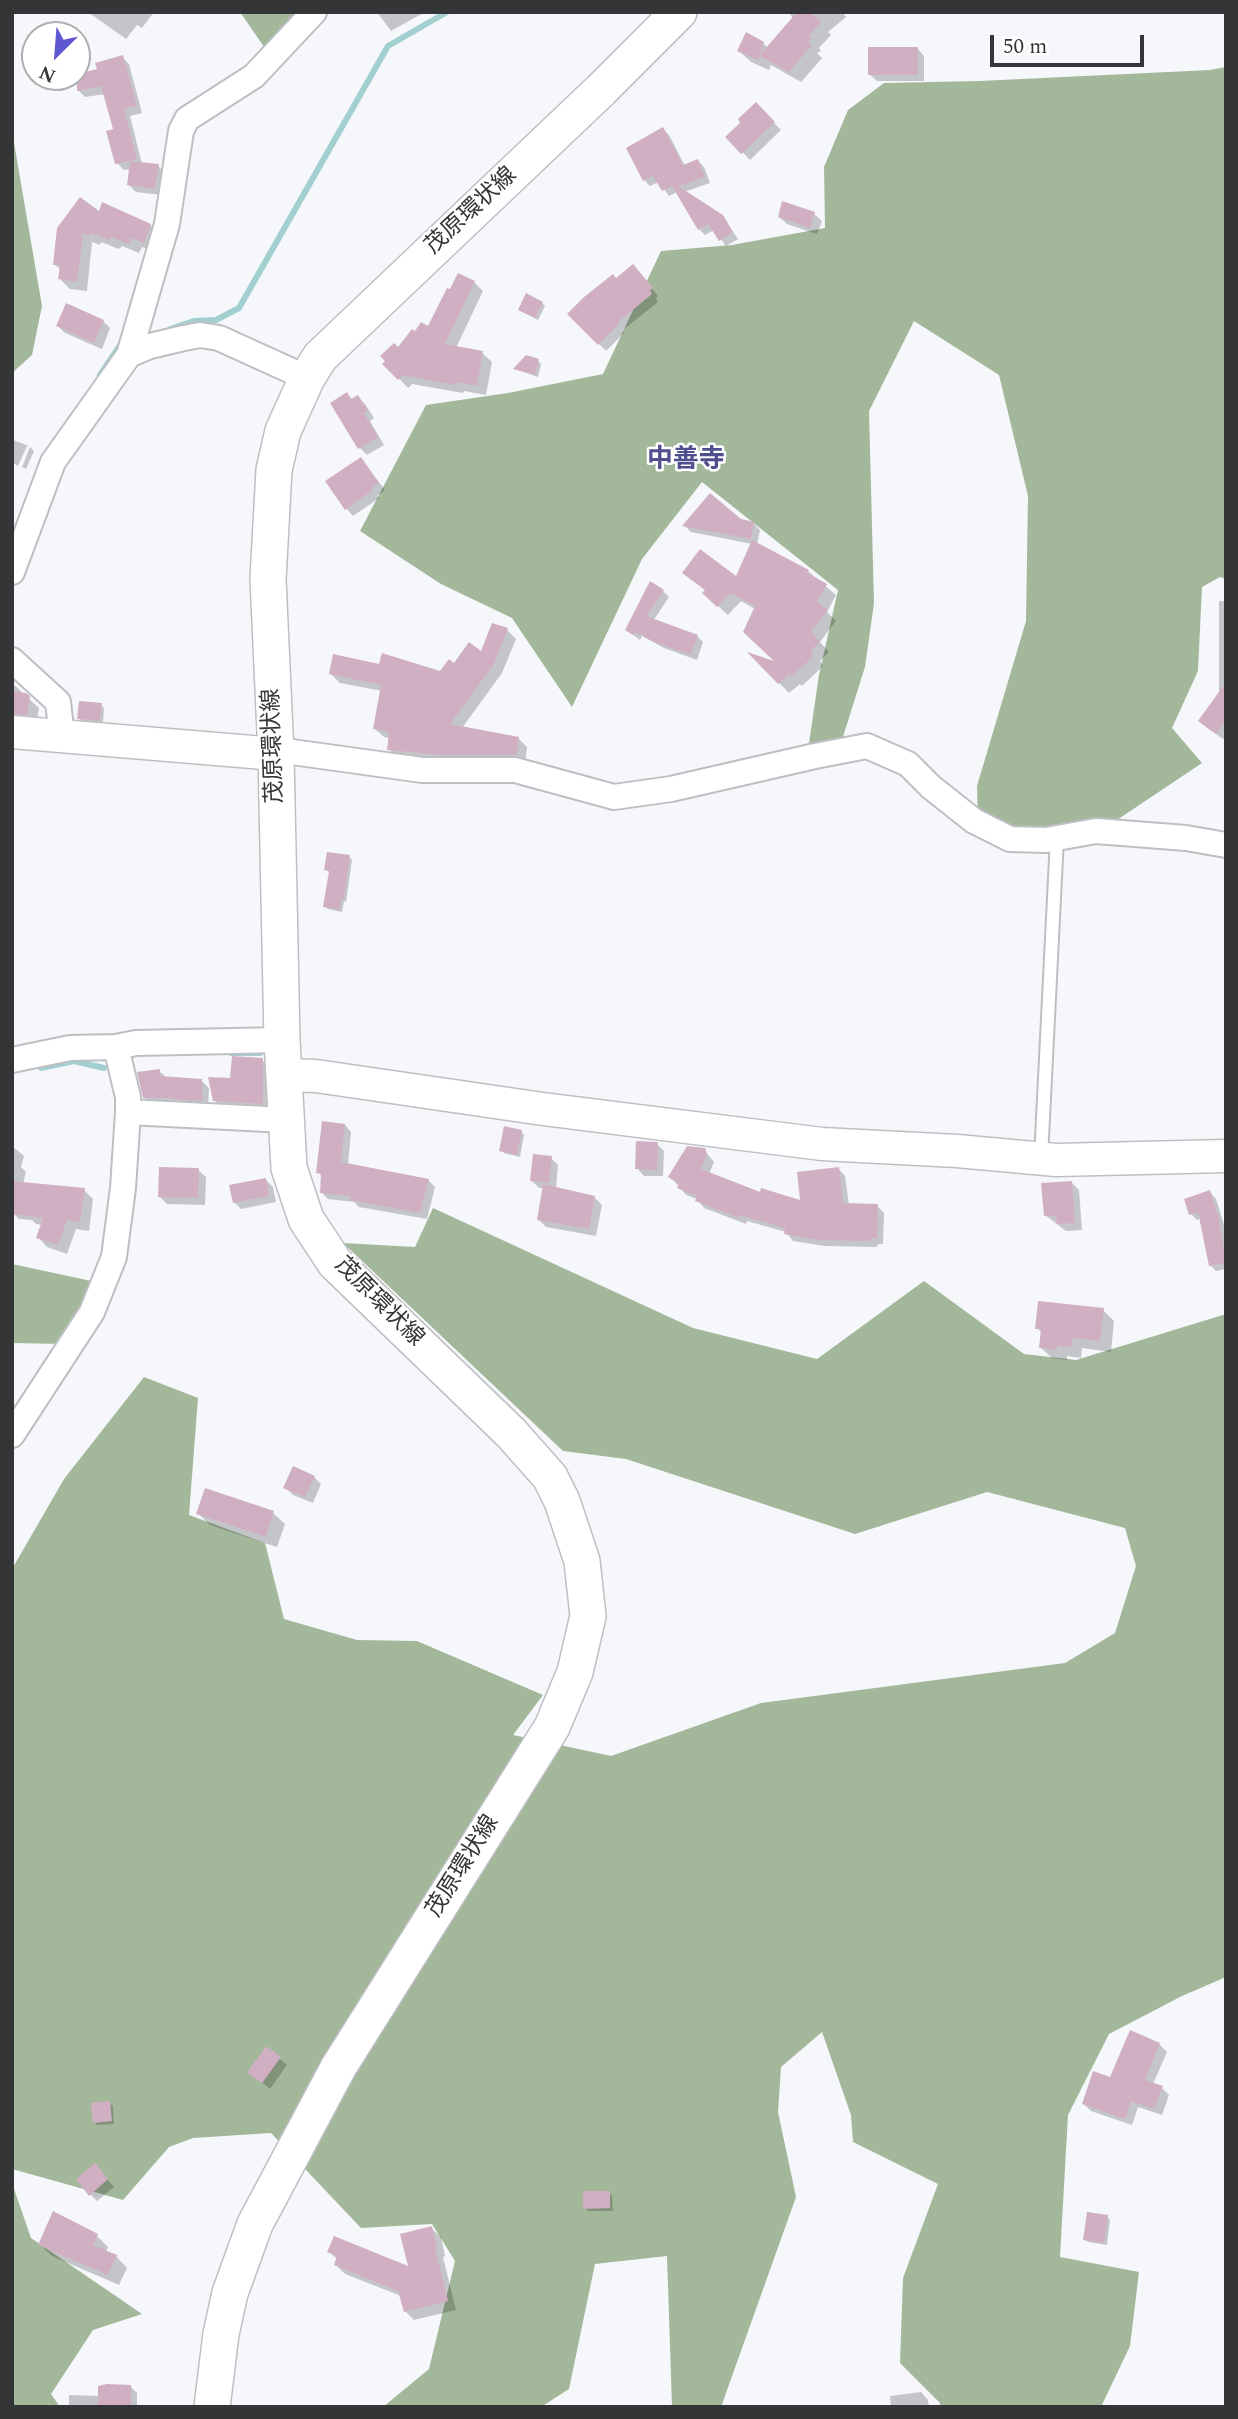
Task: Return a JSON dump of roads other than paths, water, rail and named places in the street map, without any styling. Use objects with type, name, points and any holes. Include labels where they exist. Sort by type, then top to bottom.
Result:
[{"type":"main road","name":"茂原環状線","points":[[212,2407],[221,2334],[230,2293],[255,2224],[338,2068],[552,1727],[575,1672],[588,1616],[582,1561],[562,1501],[550,1477],[511,1433],[335,1263],[306,1219],[289,1168],[282,1040],[276,754],[268,579],[274,470],[283,431],[307,378],[320,357],[592,99],[679,12]]},
{"type":"street","points":[[12,572],[53,462],[129,355],[167,225],[181,131],[187,119],[254,76],[314,12]]},
{"type":"street","points":[[129,355],[184,338],[219,338],[307,378]]},
{"type":"street","points":[[12,660],[58,702],[62,737]]},
{"type":"street","points":[[12,732],[276,754],[292,752],[422,770],[515,770],[614,797],[671,789],[867,746],[908,764],[931,787],[974,821],[1010,839],[1056,838],[1096,831],[1186,838],[1226,845]]},
{"type":"street","points":[[12,1060],[70,1048],[282,1040]]},
{"type":"street","points":[[12,1435],[92,1312],[114,1257],[123,1188],[128,1112],[128,1097],[116,1047]]},
{"type":"street","points":[[284,1074],[316,1076],[542,1109],[822,1144],[957,1151],[1056,1160],[1226,1156]]},
{"type":"street","points":[[128,1112],[286,1120]]},
{"type":"lane","points":[[1041,1158],[1056,838]]},
{"type":"waterway","points":[[170,329],[194,321],[216,320],[239,308],[388,46],[447,12]]},
{"type":"waterway","points":[[100,375],[123,341]]},
{"type":"waterway","points":[[231,1053],[260,1053]]},
{"type":"waterway","points":[[41,1068],[74,1061],[104,1068]]},
{"type":"district","name":"中善寺","points":[[686,462]]}]
